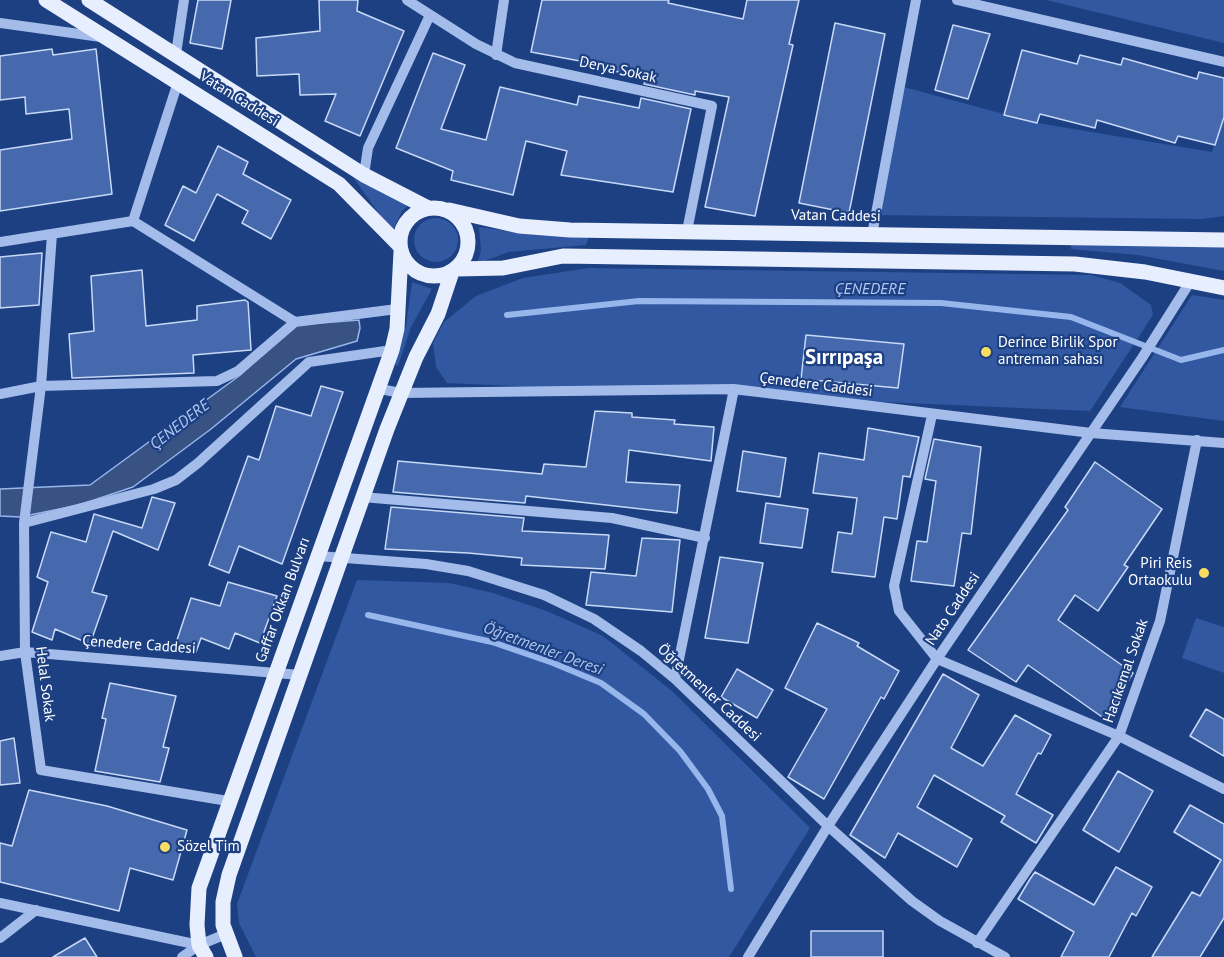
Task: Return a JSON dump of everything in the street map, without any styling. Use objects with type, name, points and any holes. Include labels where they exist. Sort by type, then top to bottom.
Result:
[{"type":"main road","name":"Vatan Caddesi","points":[[46,0],[339,184],[400,249],[405,261],[421,274],[431,277],[454,270],[503,268],[563,256],[869,260],[1075,264],[1145,272],[1224,288]]},
{"type":"main road","name":"Vatan Caddesi","points":[[89,0],[364,175],[428,208],[449,210],[495,222],[541,228],[1224,240]]},
{"type":"main road","points":[[400,249],[400,235],[410,217],[428,208]]},
{"type":"main road","points":[[235,957],[226,934],[223,902],[229,874],[401,393],[438,314],[454,270],[464,260],[469,238],[465,226],[449,210]]},
{"type":"main road","name":"Gaffar Okkan Bulvarı","points":[[203,951],[196,908],[199,888],[228,801],[392,350],[398,309],[400,249]]},
{"type":"street","points":[[176,54],[184,0]]},
{"type":"street","name":"Derya Sokak","points":[[407,0],[496,55],[515,63],[712,106],[687,231]]},
{"type":"street","points":[[496,55],[504,0]]},
{"type":"street","points":[[872,235],[916,0]]},
{"type":"street","points":[[957,0],[1224,62]]},
{"type":"street","points":[[364,175],[368,147],[430,15]]},
{"type":"street","points":[[0,23],[105,38]]},
{"type":"street","points":[[133,221],[178,82]]},
{"type":"street","points":[[0,242],[133,221],[295,322]]},
{"type":"street","name":"Helal Sokak","points":[[52,234],[41,386],[24,523],[25,652],[41,770],[228,801]]},
{"type":"street","name":"Nato Caddesi","points":[[748,957],[828,826],[937,659],[1142,358],[1190,282]]},
{"type":"street","points":[[0,394],[41,386],[217,381],[238,371],[295,322],[398,309]]},
{"type":"street","points":[[24,523],[154,489],[176,480],[309,363],[392,350]]},
{"type":"street","name":"Çenedere Caddesi","points":[[380,388],[401,393],[734,390],[1091,433],[1224,443]]},
{"type":"street","points":[[675,679],[734,390]]},
{"type":"street","points":[[932,415],[894,586],[899,611],[937,659],[1119,736],[1224,789]]},
{"type":"street","name":"Hacıkemal Sokak","points":[[978,943],[1119,736],[1160,621],[1197,440]]},
{"type":"street","points":[[362,497],[612,518],[705,538]]},
{"type":"street","name":"Öğretmenler Caddesi","points":[[318,556],[426,564],[468,571],[544,594],[594,619],[641,651],[675,679],[828,826],[912,901],[978,943],[1005,957]]},
{"type":"street","name":"Çenedere Caddesi","points":[[0,656],[25,652],[300,675]]},
{"type":"street","points":[[0,903],[203,951]]},
{"type":"street","points":[[0,938],[36,910]]},
{"type":"street","points":[[182,957],[203,951],[226,934]]},
{"type":"shaded area","points":[[1046,0],[1224,0],[1224,43]]},
{"type":"shaded area","points":[[900,86],[1037,123],[1212,152],[1224,117],[1224,216],[1202,219],[876,215]]},
{"type":"shaded area","points":[[348,170],[410,204],[402,211],[392,232]]},
{"type":"shaded area","points":[[436,218],[451,225],[458,240],[451,255],[436,262],[421,255],[414,240],[421,225]]},
{"type":"shaded area","points":[[479,227],[536,235],[587,234],[588,239],[586,245],[508,252],[477,264],[481,251]]},
{"type":"shaded area","points":[[1072,242],[1224,246],[1224,271],[1138,255],[1071,249]]},
{"type":"shaded area","points":[[589,268],[1091,275],[1120,283],[1151,305],[1153,315],[1090,411],[447,383],[436,367],[433,343],[444,322],[476,296],[523,278]]},
{"type":"shaded area","points":[[412,282],[432,289],[411,327],[398,366],[394,364],[406,326]]},
{"type":"shaded area","points":[[1192,295],[1224,300],[1224,421],[1120,407]]},
{"type":"shaded area","points":[[357,580],[449,583],[493,593],[549,612],[603,636],[672,691],[810,828],[729,957],[256,957],[239,923],[237,904]]},
{"type":"shaded area","points":[[1196,618],[1224,627],[1224,673],[1182,658]]},
{"type":"water","points":[[359,320],[357,341],[296,359],[211,429],[133,487],[79,505],[20,517],[0,516],[0,489],[90,485],[239,376],[296,325]]},
{"type":"building","points":[[198,0],[231,0],[222,49],[190,43]]},
{"type":"building","points":[[319,0],[358,0],[357,11],[404,31],[360,136],[325,121],[336,94],[300,95],[299,74],[257,76],[256,38],[320,31]]},
{"type":"building","points":[[542,0],[669,0],[668,3],[743,19],[747,0],[799,0],[789,44],[793,45],[755,216],[705,207],[729,97],[695,91],[695,95],[644,84],[646,77],[602,69],[602,65],[531,52]]},
{"type":"building","points":[[835,23],[885,34],[849,213],[799,203]]},
{"type":"building","points":[[953,25],[990,34],[968,99],[935,90]]},
{"type":"building","points":[[52,49],[53,55],[96,49],[112,194],[0,211],[0,150],[72,139],[69,109],[26,114],[25,97],[0,100],[0,56]]},
{"type":"building","points":[[1022,50],[1077,64],[1080,55],[1121,65],[1123,58],[1197,79],[1199,72],[1224,78],[1224,117],[1215,145],[1178,136],[1175,143],[1097,120],[1095,128],[1040,114],[1037,123],[1004,115]]},
{"type":"building","points":[[433,53],[465,65],[441,129],[486,140],[500,87],[577,105],[579,96],[639,108],[641,98],[691,109],[673,192],[561,175],[567,151],[526,141],[513,195],[451,180],[453,171],[396,148]]},
{"type":"building","points":[[218,146],[248,162],[243,174],[291,200],[271,239],[242,223],[248,211],[217,194],[194,241],[165,225],[183,186],[196,193]]},
{"type":"building","points":[[42,253],[39,305],[0,308],[0,257]]},
{"type":"building","points":[[142,270],[146,326],[197,320],[197,306],[245,300],[248,302],[251,350],[193,355],[194,373],[72,378],[69,334],[94,331],[91,276]]},
{"type":"building","points":[[806,335],[904,344],[898,388],[801,379]]},
{"type":"building","points":[[321,386],[343,392],[282,564],[239,546],[229,573],[209,565],[248,456],[259,460],[276,406],[311,416]]},
{"type":"building","points":[[595,411],[632,413],[632,417],[675,420],[674,424],[714,427],[711,461],[629,450],[626,482],[680,485],[677,513],[526,496],[525,503],[393,492],[398,461],[542,474],[544,464],[586,467]]},
{"type":"building","points":[[868,428],[919,437],[910,477],[903,476],[897,519],[884,517],[875,577],[832,572],[838,532],[852,534],[857,498],[813,493],[819,453],[864,460]]},
{"type":"building","points":[[934,439],[981,447],[971,534],[962,533],[954,586],[911,581],[917,541],[927,542],[936,481],[925,479]]},
{"type":"building","points":[[743,451],[786,458],[780,497],[737,491]]},
{"type":"building","points":[[1095,462],[1162,509],[1124,565],[1128,567],[1098,611],[1075,595],[1058,620],[1133,673],[1105,719],[1028,665],[1016,682],[968,650],[1068,510],[1065,507]]},
{"type":"building","points":[[152,497],[175,503],[158,550],[113,531],[92,592],[107,596],[90,644],[55,629],[52,640],[32,632],[48,582],[37,577],[51,532],[86,542],[94,514],[142,528]]},
{"type":"building","points":[[766,503],[808,509],[802,548],[760,543]]},
{"type":"building","points":[[391,507],[524,518],[522,531],[609,535],[605,569],[521,565],[522,558],[385,549]]},
{"type":"building","points":[[642,538],[680,540],[672,612],[586,605],[591,572],[636,576]]},
{"type":"building","points":[[720,557],[763,563],[748,643],[705,638]]},
{"type":"building","points":[[228,582],[277,596],[260,643],[235,633],[229,649],[201,638],[196,652],[176,643],[191,598],[220,606]]},
{"type":"building","points":[[817,623],[859,643],[857,646],[899,671],[884,699],[881,697],[824,799],[788,777],[827,709],[785,688]]},
{"type":"building","points":[[737,669],[773,690],[757,718],[721,697]]},
{"type":"building","points":[[943,674],[979,695],[951,748],[983,766],[1015,715],[1051,735],[1041,754],[1038,753],[1016,794],[1053,815],[1036,843],[1001,822],[1005,816],[934,775],[917,807],[972,839],[957,867],[898,833],[885,858],[850,835]]},
{"type":"building","points":[[110,683],[176,696],[163,747],[169,748],[160,782],[95,771],[106,719],[102,718]]},
{"type":"building","points":[[1206,709],[1224,719],[1224,756],[1190,736]]},
{"type":"building","points":[[14,738],[20,783],[0,785],[0,741]]},
{"type":"building","points":[[1118,771],[1153,791],[1119,852],[1083,830]]},
{"type":"building","points":[[29,790],[107,806],[187,830],[173,880],[130,868],[119,911],[0,882],[0,843],[12,846]]},
{"type":"building","points":[[1190,805],[1224,824],[1224,918],[1200,957],[1152,957],[1192,892],[1200,896],[1221,860],[1174,832]]},
{"type":"building","points":[[1116,867],[1152,887],[1136,916],[1132,913],[1109,957],[1061,957],[1074,932],[1018,899],[1030,879],[1035,872],[1094,905]]},
{"type":"building","points":[[811,931],[883,931],[883,957],[811,957]]},
{"type":"building","points":[[85,938],[97,957],[53,957]]},
{"type":"waterway","name":"ÇENEDERE","points":[[507,315],[639,301],[941,303],[1071,317],[1181,360],[1224,350]]},
{"type":"waterway","name":"Öğretmenler Deresi","points":[[368,615],[492,642],[553,663],[601,683],[644,714],[680,751],[708,789],[722,816],[731,889]]},
{"type":"place","name":"Derince Birlik Spor antreman sahası","points":[[986,352]]},
{"type":"place","name":"Piri Reis Ortaokulu","points":[[1204,573]]},
{"type":"place","name":"Sözel Tim","points":[[165,847]]},
{"type":"district","name":"Sırrıpaşa","points":[[844,358]]}]
